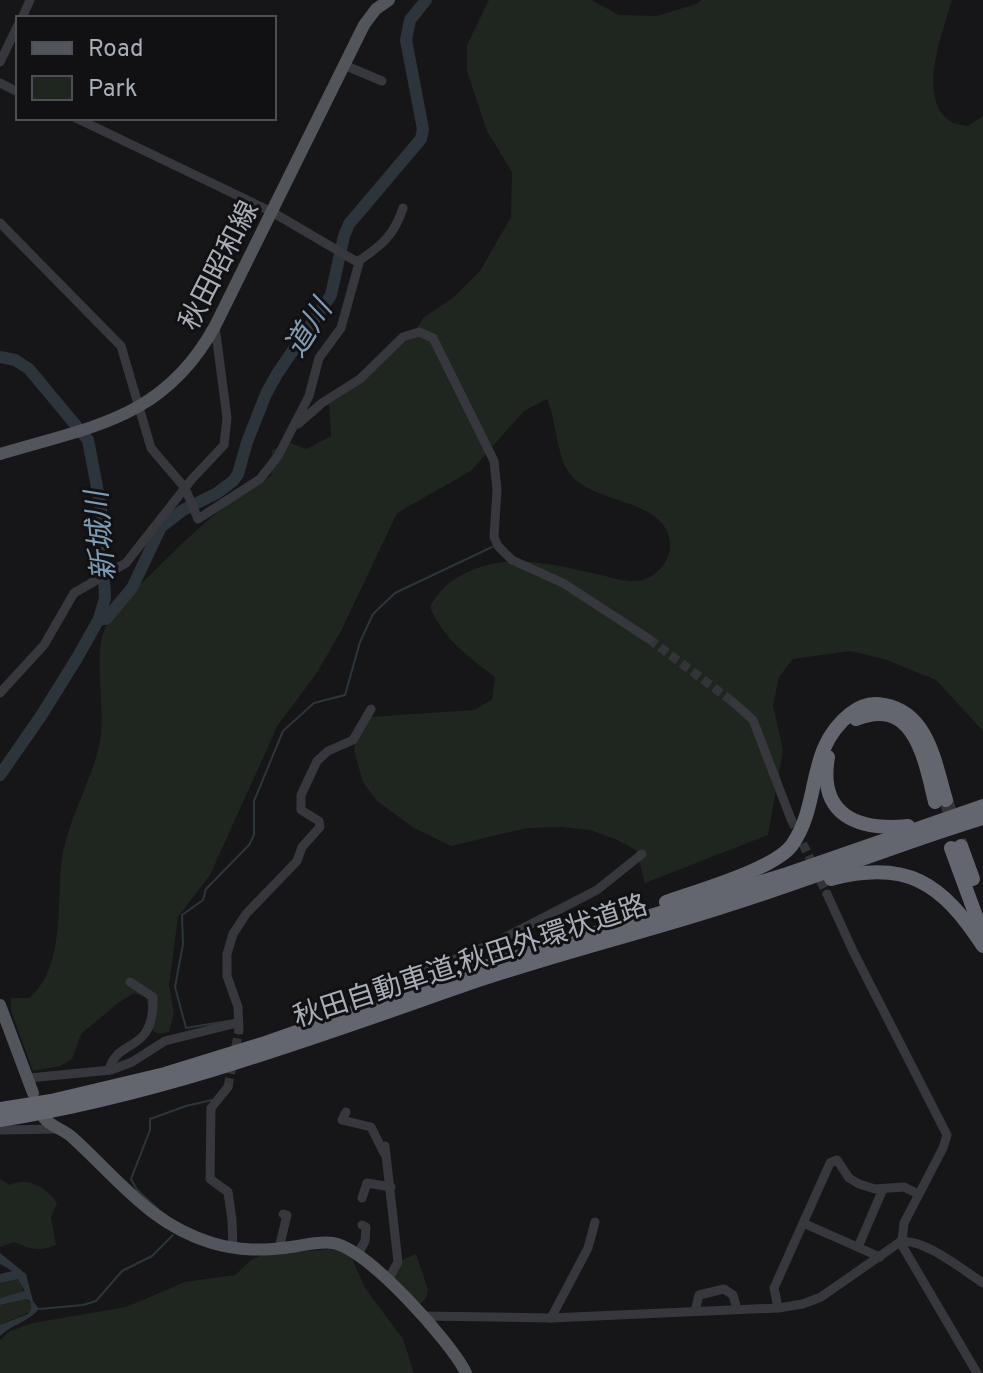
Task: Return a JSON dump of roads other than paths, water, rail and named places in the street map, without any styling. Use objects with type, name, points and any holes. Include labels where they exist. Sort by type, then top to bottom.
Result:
[{"type":"highway","points":[[534,951],[777,860],[792,845],[809,811],[816,768],[823,748],[837,726],[859,708],[873,703],[887,705],[913,718],[923,730],[930,747],[941,801],[912,732],[899,719],[886,714],[869,714],[853,721],[838,736],[828,755],[826,786],[833,804],[847,818],[866,827],[891,828],[983,818]]},
{"type":"highway","points":[[943,823],[983,806]]},
{"type":"highway","name":"秋田自動車道;秋田外環状道路","points":[[0,1120],[57,1111],[155,1088],[267,1054],[472,983],[719,908],[943,823]]},
{"type":"highway","name":"秋田自動車道;秋田外環状道路","points":[[0,1109],[51,1101],[165,1074],[534,951],[943,823]]},
{"type":"highway","points":[[983,909],[956,847],[983,936]]},
{"type":"highway","points":[[719,908],[863,871],[886,870],[921,881],[942,895],[983,946]]},
{"type":"main road","name":"秋田昭和線","points":[[0,454],[121,418],[175,380],[204,347],[364,25],[376,9],[389,0]]},
{"type":"main road","points":[[0,1005],[33,1093]]},
{"type":"main road","points":[[44,1118],[63,1129],[134,1199],[161,1220],[192,1236],[233,1248],[261,1251],[333,1243],[351,1249],[388,1280],[449,1346],[466,1373]]},
{"type":"street","points":[[0,62],[16,29]]},
{"type":"street","points":[[344,65],[382,81]]},
{"type":"street","points":[[80,120],[272,212],[357,262]]},
{"type":"street","points":[[0,223],[121,346],[151,448],[185,488],[198,519],[260,479],[278,456],[309,396],[319,358],[341,328],[357,262],[396,230],[403,208]]},
{"type":"street","points":[[0,693],[51,636],[74,593],[126,563],[226,440],[227,418],[215,326]]},
{"type":"street","points":[[292,429],[322,403],[360,379],[403,337],[419,332],[433,338],[494,461],[497,490],[494,537],[498,546],[512,560],[574,589],[649,639]]},
{"type":"street","points":[[733,702],[753,720],[791,819]]},
{"type":"street","points":[[29,1078],[109,1070],[132,1062],[165,1041],[238,1027],[238,1007],[227,976],[227,954],[233,934],[246,914],[297,861],[302,847],[320,827],[319,821],[301,810],[301,795],[317,761],[328,751],[353,740],[371,709]]},
{"type":"street","points":[[358,990],[429,970],[496,942],[597,890],[642,854]]},
{"type":"street","points":[[827,894],[947,1135],[904,1223],[901,1241],[977,1373]]},
{"type":"street","points":[[109,1070],[111,1062],[126,1048],[134,1046],[147,1032],[154,1015],[153,997],[130,982]]},
{"type":"street","points":[[228,1087],[211,1108],[210,1179],[228,1192],[233,1248]]},
{"type":"street","points":[[346,1112],[342,1120],[371,1127],[386,1151],[386,1186],[398,1262],[388,1280]]},
{"type":"street","points":[[0,1130],[63,1129]]},
{"type":"street","points":[[778,1308],[774,1288],[830,1163],[837,1160],[849,1178],[859,1184],[883,1189],[904,1187],[918,1194]]},
{"type":"street","points":[[362,1198],[367,1183],[386,1186]]},
{"type":"street","points":[[380,1197],[386,1186]]},
{"type":"street","points":[[858,1247],[883,1189]]},
{"type":"street","points":[[279,1248],[287,1215],[283,1214]]},
{"type":"street","points":[[551,1318],[588,1248],[595,1222]]},
{"type":"street","points":[[803,1223],[880,1257]]},
{"type":"street","points":[[358,1254],[365,1241],[366,1227],[362,1225]]},
{"type":"street","points":[[421,1316],[551,1318],[778,1308],[821,1297],[901,1241],[910,1240],[983,1283]]},
{"type":"street","points":[[695,1311],[699,1295],[724,1289],[733,1295],[737,1309]]},
{"type":"waterway","name":"道川","points":[[99,619],[106,619],[132,588],[161,527],[183,510],[217,493],[238,474],[266,394],[331,295],[349,224],[421,139],[423,129],[406,40],[410,20],[426,0]]},
{"type":"waterway","name":"新城川","points":[[0,357],[15,360],[29,369],[88,440],[101,508],[105,598],[99,619],[77,658],[0,775]]},
{"type":"waterway","points":[[234,1020],[186,1028],[175,987],[183,944],[182,915],[203,900],[206,889],[249,845],[254,835],[254,801],[283,731],[314,703],[345,695],[360,642],[373,614],[395,593],[492,547]]},
{"type":"waterway","points":[[158,1209],[137,1190],[131,1179],[150,1130],[150,1119],[212,1100]]},
{"type":"waterway","points":[[39,1309],[96,1301],[122,1271],[152,1256],[173,1235]]},
{"type":"tunnel","points":[[649,639],[733,702]]},
{"type":"tunnel","points":[[946,800],[961,846]]},
{"type":"tunnel","points":[[791,819],[827,894]]},
{"type":"tunnel","points":[[228,1087],[239,1030]]}]
